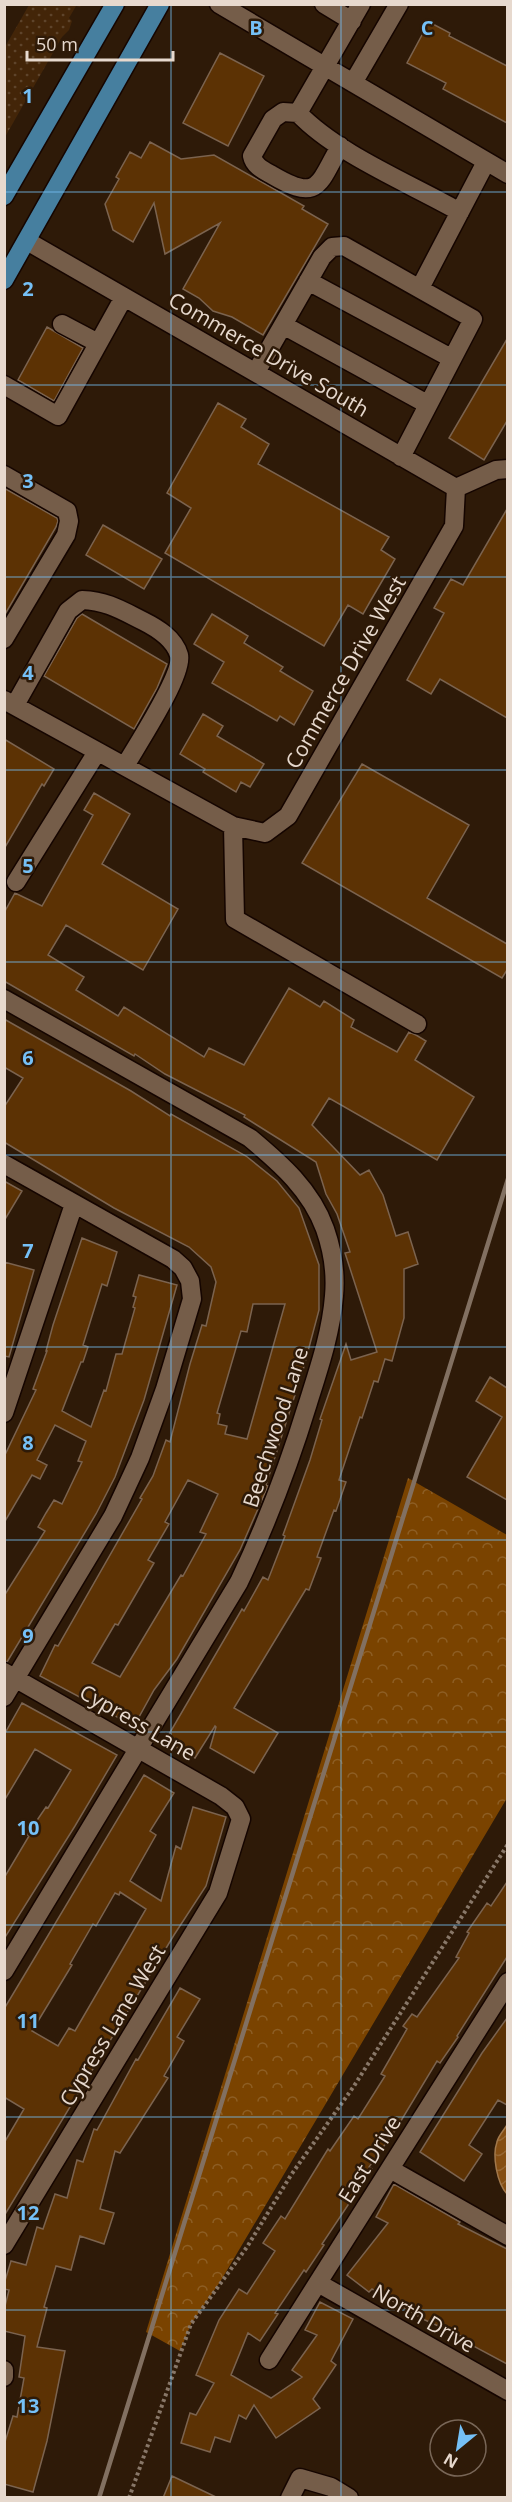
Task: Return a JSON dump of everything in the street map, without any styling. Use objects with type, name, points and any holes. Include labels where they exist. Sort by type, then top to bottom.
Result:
[{"type":"main road","points":[[7,186],[115,4]]},
{"type":"main road","points":[[4,280],[160,4]]},
{"type":"street","points":[[219,4],[507,174]]},
{"type":"street","points":[[324,4],[352,21]]},
{"type":"street","points":[[298,112],[361,4]]},
{"type":"street","points":[[353,84],[399,4]]},
{"type":"street","points":[[340,146],[320,181],[309,189],[301,189],[288,184],[253,162],[252,156],[273,119],[283,112],[298,112],[313,128],[340,146],[460,212]]},
{"type":"street","points":[[420,288],[486,162]]},
{"type":"street","name":"Commerce Drive South","points":[[27,241],[456,488]]},
{"type":"street","points":[[256,372],[321,257],[332,247],[344,246],[473,319],[401,457]]},
{"type":"street","points":[[308,281],[451,358]]},
{"type":"street","points":[[4,385],[58,416],[124,297]]},
{"type":"street","points":[[62,324],[98,343]]},
{"type":"street","points":[[283,325],[427,404]]},
{"type":"street","points":[[456,488],[496,471],[507,469]]},
{"type":"street","points":[[4,475],[67,511],[69,521],[66,535],[4,639]]},
{"type":"street","name":"Commerce Drive West","points":[[233,826],[265,832],[288,816],[454,526],[456,488]]},
{"type":"street","points":[[125,766],[177,674],[179,655],[170,639],[157,628],[102,601],[82,600],[68,611],[10,703],[233,826],[235,919],[417,1024]]},
{"type":"street","points":[[16,882],[97,752]]},
{"type":"street","name":"Beechwood Lane","points":[[4,999],[250,1138],[282,1165],[307,1192],[324,1228],[333,1262],[334,1294],[328,1338],[285,1476],[266,1526],[239,1582],[4,1971]]},
{"type":"street","points":[[4,1164],[173,1259],[183,1268],[190,1281],[192,1299],[165,1389],[140,1458],[113,1516],[10,1675],[4,1697]]},
{"type":"street","points":[[4,1413],[74,1204]]},
{"type":"street","name":"Cypress Lane","points":[[10,1675],[220,1796],[235,1807],[241,1820]]},
{"type":"street","name":"Cypress Lane West","points":[[4,2245],[218,1893],[241,1820]]},
{"type":"street","name":"East Drive","points":[[269,2360],[507,1982]]},
{"type":"street","points":[[390,2169],[507,2236]]},
{"type":"street","name":"North Drive","points":[[318,2283],[507,2391]]},
{"type":"street","points":[[4,2370],[4,2377]]},
{"type":"street","points":[[290,2498],[300,2478],[331,2487],[349,2498]]},
{"type":"path","points":[[129,2498],[192,2324],[247,2247],[291,2175],[354,2086],[507,1844]]},
{"type":"shaded area","points":[[29,5],[81,5],[76,6],[69,18],[72,21],[69,30],[62,37],[5,137],[5,47]]},
{"type":"green space","points":[[408,1478],[507,1535],[507,1798],[220,2282],[191,2324],[180,2351],[146,2332]]},
{"type":"water","points":[[507,2125],[507,2194],[498,2176],[495,2154],[500,2135]]},
{"type":"building","points":[[429,22],[450,33],[449,36],[507,66],[507,123],[443,89],[446,83],[407,63]]},
{"type":"building","points":[[220,53],[264,76],[228,146],[183,123]]},
{"type":"building","points":[[150,142],[181,159],[214,155],[304,206],[302,209],[328,224],[263,335],[232,317],[213,311],[199,298],[183,289],[220,223],[165,254],[154,203],[133,242],[113,230],[105,204],[119,179],[116,177],[130,152],[141,158]]},
{"type":"building","points":[[47,327],[83,348],[54,401],[18,380]]},
{"type":"building","points":[[507,339],[507,421],[484,460],[449,438]]},
{"type":"building","points":[[218,403],[246,419],[241,427],[269,444],[258,464],[389,537],[381,550],[395,559],[363,614],[348,605],[324,646],[165,553],[191,508],[167,493]]},
{"type":"building","points":[[4,488],[57,518],[58,521],[4,616]]},
{"type":"building","points":[[507,509],[507,718],[440,679],[431,694],[407,680],[444,613],[434,608],[451,579],[463,585]]},
{"type":"building","points":[[103,525],[162,559],[144,589],[86,555]]},
{"type":"building","points":[[82,614],[167,664],[157,688],[134,729],[44,676],[77,618]]},
{"type":"building","points":[[212,614],[248,636],[244,643],[283,667],[280,671],[313,691],[294,725],[280,716],[277,721],[212,683],[224,662],[194,644]]},
{"type":"building","points":[[203,714],[223,726],[217,736],[264,764],[250,787],[241,782],[236,792],[203,772],[205,769],[180,754]]},
{"type":"building","points":[[4,739],[54,769],[44,786],[42,784],[4,849]]},
{"type":"building","points":[[362,764],[469,825],[427,898],[507,944],[507,970],[502,978],[302,863]]},
{"type":"building","points":[[94,793],[130,814],[102,864],[178,909],[143,970],[66,925],[48,955],[84,977],[76,990],[118,1016],[124,1007],[204,1057],[209,1048],[244,1065],[289,988],[320,1007],[324,1001],[354,1020],[351,1027],[397,1052],[409,1032],[416,1035],[426,1041],[415,1060],[474,1097],[437,1160],[329,1098],[312,1125],[360,1175],[369,1170],[383,1195],[396,1236],[408,1232],[418,1264],[404,1269],[404,1318],[392,1361],[385,1359],[378,1382],[374,1381],[362,1418],[360,1417],[339,1480],[346,1482],[317,1557],[321,1558],[309,1590],[306,1589],[234,1708],[278,1733],[254,1773],[210,1748],[215,1726],[195,1758],[165,1741],[242,1609],[244,1611],[263,1577],[268,1580],[285,1536],[283,1535],[310,1460],[322,1420],[320,1419],[346,1344],[351,1360],[377,1352],[345,1253],[350,1252],[337,1214],[326,1194],[316,1162],[244,1117],[245,1115],[165,1074],[135,1054],[134,1056],[4,981],[4,913],[15,893],[42,906],[93,815],[84,810]]},
{"type":"building","points":[[4,1019],[131,1091],[170,1116],[171,1114],[246,1156],[277,1181],[299,1208],[319,1265],[319,1310],[303,1370],[266,1485],[268,1486],[240,1550],[177,1659],[154,1690],[134,1726],[40,1676],[55,1645],[58,1646],[142,1499],[140,1498],[153,1476],[166,1440],[170,1442],[202,1325],[206,1326],[216,1282],[211,1267],[189,1247],[114,1208],[4,1142],[4,1107],[23,1078],[4,1067]],"holes":[[[253,1304],[285,1304],[247,1439],[225,1434],[227,1426],[218,1424],[220,1414],[217,1413],[241,1331],[247,1332]],[[188,1480],[218,1494],[200,1532],[206,1534],[183,1576],[181,1575],[120,1677],[92,1663],[115,1624],[118,1625],[154,1563],[148,1560],[169,1524],[165,1522]]]},
{"type":"building","points":[[4,1181],[22,1191],[4,1221]]},
{"type":"building","points":[[82,1238],[117,1252],[107,1286],[102,1284],[83,1345],[88,1347],[83,1362],[81,1362],[62,1411],[91,1427],[104,1390],[106,1391],[116,1354],[122,1354],[135,1308],[133,1307],[136,1297],[133,1296],[139,1275],[177,1285],[144,1400],[115,1477],[96,1514],[7,1662],[4,1661],[4,1596],[45,1531],[38,1527],[54,1500],[62,1504],[82,1462],[78,1461],[86,1441],[55,1425],[37,1460],[47,1465],[40,1479],[32,1475],[4,1523],[4,1457],[36,1390],[33,1389]]},
{"type":"building","points":[[4,1262],[34,1270],[9,1357],[4,1356]]},
{"type":"building","points":[[490,1377],[507,1388],[507,1500],[467,1477],[502,1417],[476,1401]]},
{"type":"building","points":[[22,1703],[117,1755],[4,1939],[4,1878],[29,1836],[27,1835],[46,1807],[48,1808],[71,1770],[35,1749],[4,1801],[4,1735]]},
{"type":"building","points":[[144,1775],[174,1793],[150,1831],[156,1835],[130,1881],[161,1901],[176,1846],[181,1849],[193,1807],[226,1817],[206,1886],[4,2216],[4,2143],[24,2109],[4,2097],[4,2009]],"holes":[[[120,1892],[146,1909],[75,2031],[69,2028],[58,2046],[32,2031],[72,1965],[70,1964],[93,1924],[96,1926],[115,1893],[119,1895]]]},
{"type":"building","points":[[507,1882],[507,1957],[458,2037],[440,2063],[437,2061],[396,2129],[369,2167],[372,2169],[322,2244],[324,2245],[275,2313],[278,2314],[260,2341],[248,2333],[231,2375],[271,2398],[302,2377],[292,2370],[317,2335],[305,2330],[320,2302],[353,2319],[331,2361],[336,2365],[313,2399],[320,2408],[276,2438],[254,2405],[246,2419],[239,2415],[230,2442],[215,2437],[210,2452],[181,2443],[190,2413],[196,2415],[214,2383],[196,2375],[219,2320],[239,2289],[247,2294],[275,2251],[263,2243],[281,2216],[285,2219],[328,2149],[330,2151],[354,2116],[358,2119],[385,2076],[381,2074],[407,2029],[403,2026],[412,2014],[417,2017],[459,1958],[456,1957],[469,1933],[467,1932],[487,1903],[491,1906]]},
{"type":"building","points":[[180,1988],[200,1999],[177,2037],[184,2041],[164,2076],[168,2078],[120,2153],[115,2151],[100,2209],[114,2213],[104,2244],[80,2236],[71,2270],[56,2266],[44,2307],[47,2308],[37,2347],[65,2351],[47,2441],[33,2492],[4,2484],[4,2445],[13,2416],[17,2417],[24,2378],[19,2377],[25,2336],[4,2331],[4,2310],[9,2290],[4,2289],[4,2284],[11,2261],[26,2265],[37,2227],[43,2229],[55,2194],[67,2198],[77,2160],[83,2162],[94,2129],[97,2130],[136,2059],[138,2060]]},
{"type":"building","points":[[507,2018],[507,2105],[498,2100],[469,2145],[482,2154],[464,2181],[420,2152],[482,2053]]},
{"type":"building","points":[[394,2184],[460,2222],[458,2224],[507,2249],[507,2364],[462,2340],[463,2337],[425,2320],[372,2289],[369,2292],[347,2275],[388,2223],[376,2217]]},
{"type":"building","points":[[172,2476],[218,2498],[163,2498]]},
{"type":"railway","points":[[99,2498],[508,1179]]}]
